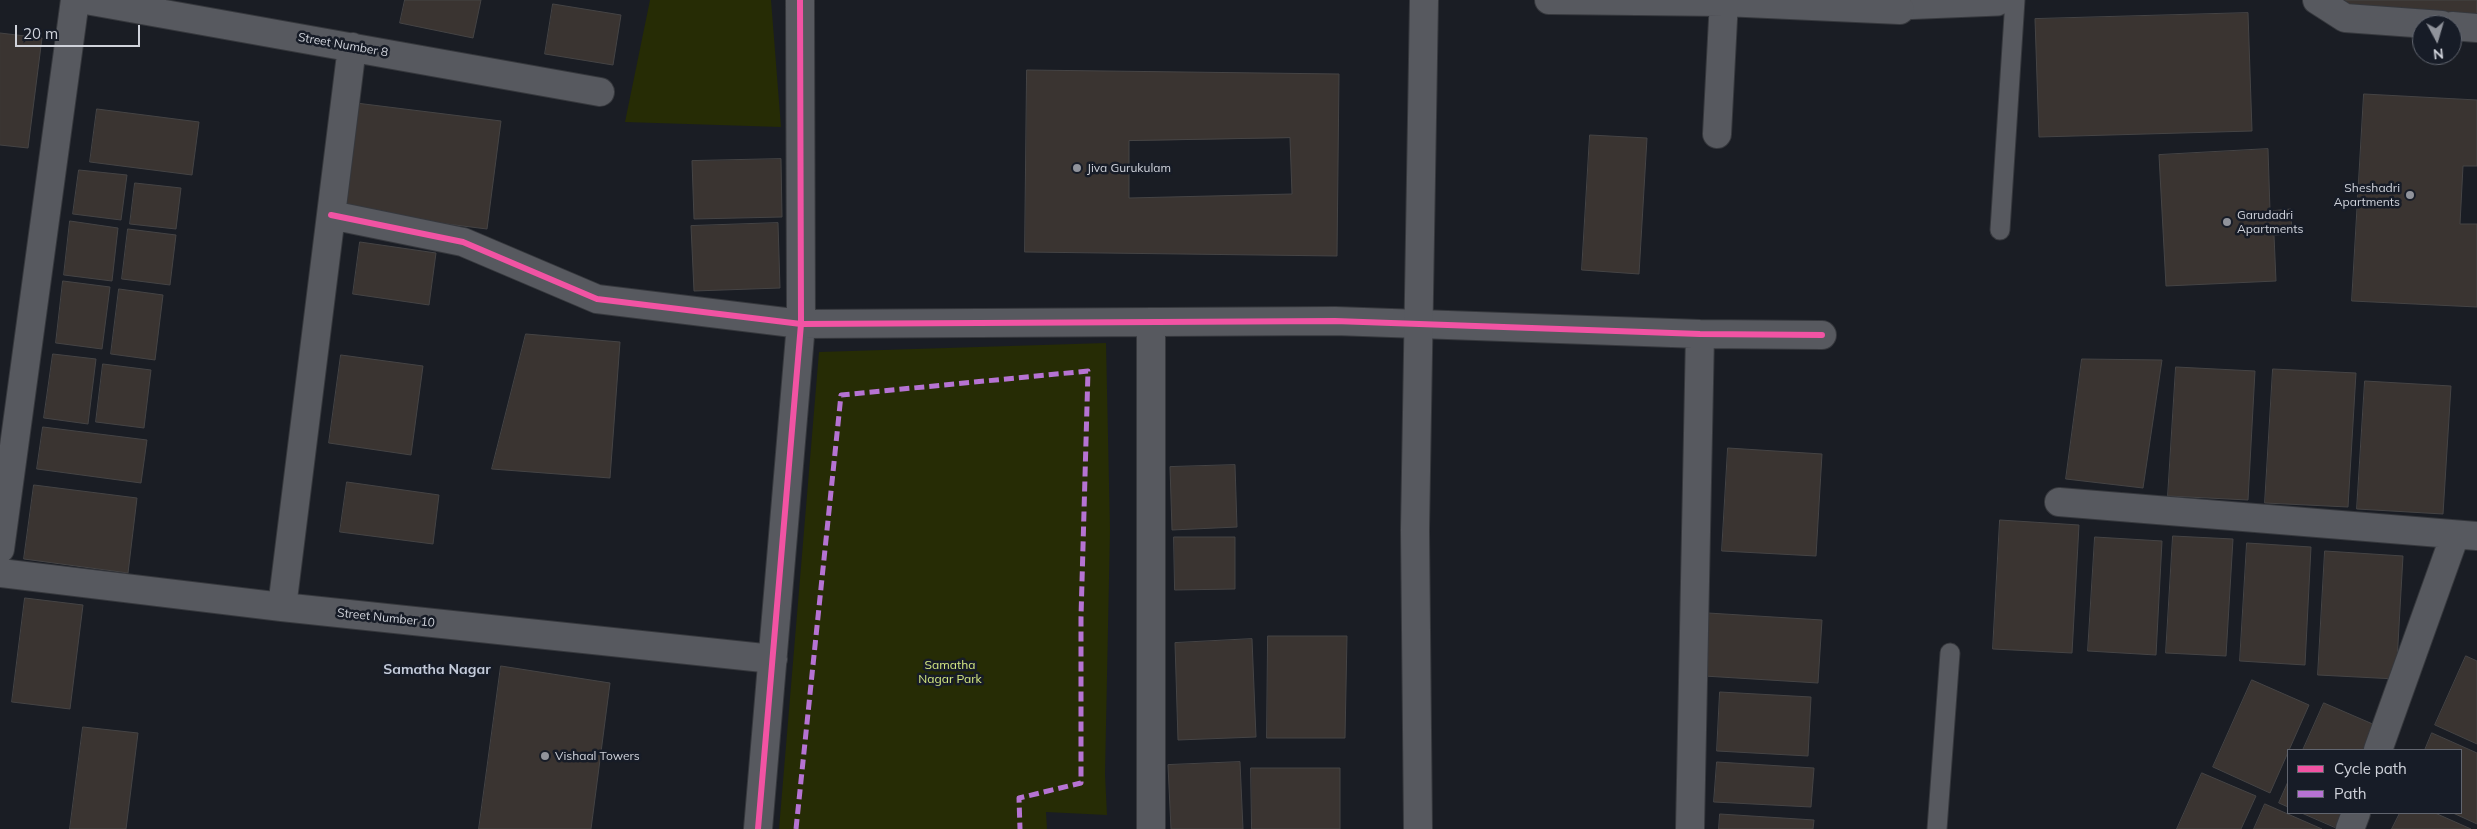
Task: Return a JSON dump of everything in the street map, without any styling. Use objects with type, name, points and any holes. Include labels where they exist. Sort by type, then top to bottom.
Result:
[{"type":"street","points":[[0,549],[75,0]]},
{"type":"street","name":"Street Number 8","points":[[86,0],[600,92]]},
{"type":"street","points":[[758,829],[801,324],[800,0]]},
{"type":"street","points":[[1418,829],[1415,530],[1424,0]]},
{"type":"street","points":[[1549,0],[1724,1],[1900,10]]},
{"type":"street","points":[[2318,0],[2345,18],[2412,23]]},
{"type":"street","points":[[1717,134],[1724,1]]},
{"type":"street","points":[[2462,27],[2477,28]]},
{"type":"street","points":[[282,607],[352,47]]},
{"type":"street","points":[[331,215],[463,242],[597,299],[801,324],[1419,323],[1700,334],[1822,335]]},
{"type":"street","points":[[1151,322],[1151,829]]},
{"type":"street","points":[[1690,829],[1700,334]]},
{"type":"street","points":[[2059,502],[2466,536],[2378,749]]},
{"type":"street","name":"Street Number 10","points":[[0,573],[282,607],[773,659]]},
{"type":"street","points":[[2350,829],[2356,814]]},
{"type":"lane","points":[[1900,10],[1998,6],[2010,0]]},
{"type":"lane","points":[[2000,230],[2015,0]]},
{"type":"lane","points":[[1937,829],[1950,653]]},
{"type":"green space","points":[[650,0],[771,0],[781,127],[625,122]]},
{"type":"green space","name":"Samatha Nagar Park","points":[[1106,343],[1110,530],[1105,774],[1107,815],[1046,812],[1047,829],[779,829],[819,352]]},
{"type":"building","points":[[405,0],[481,0],[473,38],[400,23]]},
{"type":"building","points":[[2336,0],[2477,0],[2477,22],[2462,21],[2462,15],[2412,16],[2336,10]]},
{"type":"building","points":[[553,4],[621,15],[613,65],[545,54]]},
{"type":"building","points":[[2248,13],[2252,131],[2039,137],[2035,19]]},
{"type":"building","points":[[0,33],[42,38],[28,148],[0,145]]},
{"type":"building","name":"Jiva Gurukulam","points":[[1027,70],[1339,74],[1337,256],[1025,252]],"holes":[[[1290,138],[1292,194],[1129,198],[1129,141]]]},
{"type":"building","name":"Sheshadri Apartments","points":[[2364,94],[2477,100],[2477,166],[2463,166],[2460,224],[2477,224],[2477,307],[2352,301]]},
{"type":"building","points":[[356,103],[501,121],[487,229],[342,211]]},
{"type":"building","points":[[97,109],[199,122],[192,175],[90,162]]},
{"type":"building","points":[[1590,135],[1647,138],[1639,274],[1582,270]]},
{"type":"building","name":"Garudadri Apartments","points":[[2268,149],[2270,211],[2291,209],[2292,234],[2274,235],[2276,281],[2166,286],[2159,155]]},
{"type":"building","points":[[781,159],[782,217],[694,219],[692,161]]},
{"type":"building","points":[[79,170],[127,175],[121,220],[73,214]]},
{"type":"building","points":[[135,183],[181,188],[176,229],[130,224]]},
{"type":"building","points":[[70,221],[118,228],[112,281],[64,275]]},
{"type":"building","points":[[778,223],[780,288],[694,291],[691,226]]},
{"type":"building","points":[[128,229],[176,235],[170,285],[122,279]]},
{"type":"building","points":[[360,242],[436,253],[429,305],[353,294]]},
{"type":"building","points":[[63,281],[110,287],[102,349],[56,343]]},
{"type":"building","points":[[119,289],[163,295],[155,360],[111,354]]},
{"type":"building","points":[[526,334],[620,342],[610,478],[492,469]]},
{"type":"building","points":[[53,354],[96,359],[88,424],[44,418]]},
{"type":"building","points":[[341,355],[423,366],[411,455],[329,443]]},
{"type":"building","points":[[2082,359],[2162,360],[2143,488],[2066,479]]},
{"type":"building","points":[[103,364],[151,370],[144,428],[96,422]]},
{"type":"building","points":[[2176,367],[2255,371],[2248,500],[2168,496]]},
{"type":"building","points":[[2273,369],[2356,373],[2348,507],[2265,503]]},
{"type":"building","points":[[2365,381],[2451,386],[2443,514],[2357,509]]},
{"type":"building","points":[[43,427],[147,440],[141,483],[37,469]]},
{"type":"building","points":[[1728,448],[1822,454],[1816,556],[1722,551]]},
{"type":"building","points":[[1235,465],[1237,527],[1172,530],[1170,467]]},
{"type":"building","points":[[347,482],[439,495],[433,544],[340,532]]},
{"type":"building","points":[[34,485],[137,498],[128,573],[24,559]]},
{"type":"building","points":[[2000,520],[2079,525],[2072,653],[1993,649]]},
{"type":"building","points":[[2173,536],[2233,539],[2226,656],[2166,653]]},
{"type":"building","points":[[1174,537],[1235,537],[1235,589],[1175,590]]},
{"type":"building","points":[[2095,537],[2162,541],[2156,655],[2088,651]]},
{"type":"building","points":[[2247,543],[2311,547],[2305,665],[2240,661]]},
{"type":"building","points":[[2325,551],[2403,556],[2396,679],[2318,675]]},
{"type":"building","points":[[25,598],[83,605],[70,709],[12,702]]},
{"type":"building","points":[[1708,613],[1822,620],[1818,683],[1704,676]]},
{"type":"building","points":[[1268,636],[1347,636],[1345,738],[1267,738]]},
{"type":"building","points":[[1252,639],[1256,737],[1178,740],[1175,643]]},
{"type":"building","points":[[2466,656],[2477,661],[2477,744],[2435,725]]},
{"type":"building","name":"Vishaal Towers","points":[[501,666],[610,683],[591,829],[479,829]]},
{"type":"building","points":[[2252,680],[2309,705],[2290,749],[2287,749],[2287,755],[2270,793],[2213,767]]},
{"type":"building","points":[[1720,692],[1811,697],[1808,756],[1717,751]]},
{"type":"building","points":[[2324,703],[2382,728],[2372,749],[2303,749]]},
{"type":"building","points":[[83,727],[138,733],[126,829],[70,829]]},
{"type":"building","points":[[2432,733],[2477,753],[2477,824],[2455,814],[2462,814],[2462,749],[2425,749]]},
{"type":"building","points":[[1240,762],[1243,829],[1171,829],[1168,765]]},
{"type":"building","points":[[1717,762],[1814,768],[1811,807],[1714,802]]},
{"type":"building","points":[[1251,768],[1340,768],[1340,829],[1252,829]]},
{"type":"building","points":[[2202,773],[2256,796],[2241,829],[2177,829]]},
{"type":"building","points":[[2287,784],[2287,807],[2279,803]]},
{"type":"building","points":[[2265,804],[2322,829],[2254,829]]},
{"type":"building","points":[[1720,814],[1814,820],[1813,829],[1719,829]]},
{"type":"building","points":[[2304,814],[2344,814],[2337,828]]},
{"type":"building","points":[[2400,814],[2437,814],[2471,829],[2392,829]]},
{"type":"marked path","points":[[796,829],[841,395],[1088,371],[1081,617],[1081,783],[1019,798],[1020,829]]},
{"type":"cycle path","points":[[800,0],[801,324],[1335,321],[1700,334],[1822,335]]},
{"type":"cycle path","points":[[331,215],[463,242],[597,299],[801,324],[758,829]]},
{"type":"place","name":"Jiva Gurukulam","points":[[1077,168]]},
{"type":"place","name":"Sheshadri Apartments","points":[[2410,195]]},
{"type":"place","name":"Garudadri Apartments","points":[[2227,222]]},
{"type":"place","name":"Vishaal Towers","points":[[545,756]]},
{"type":"district","name":"Samatha Nagar","points":[[437,670]]}]
